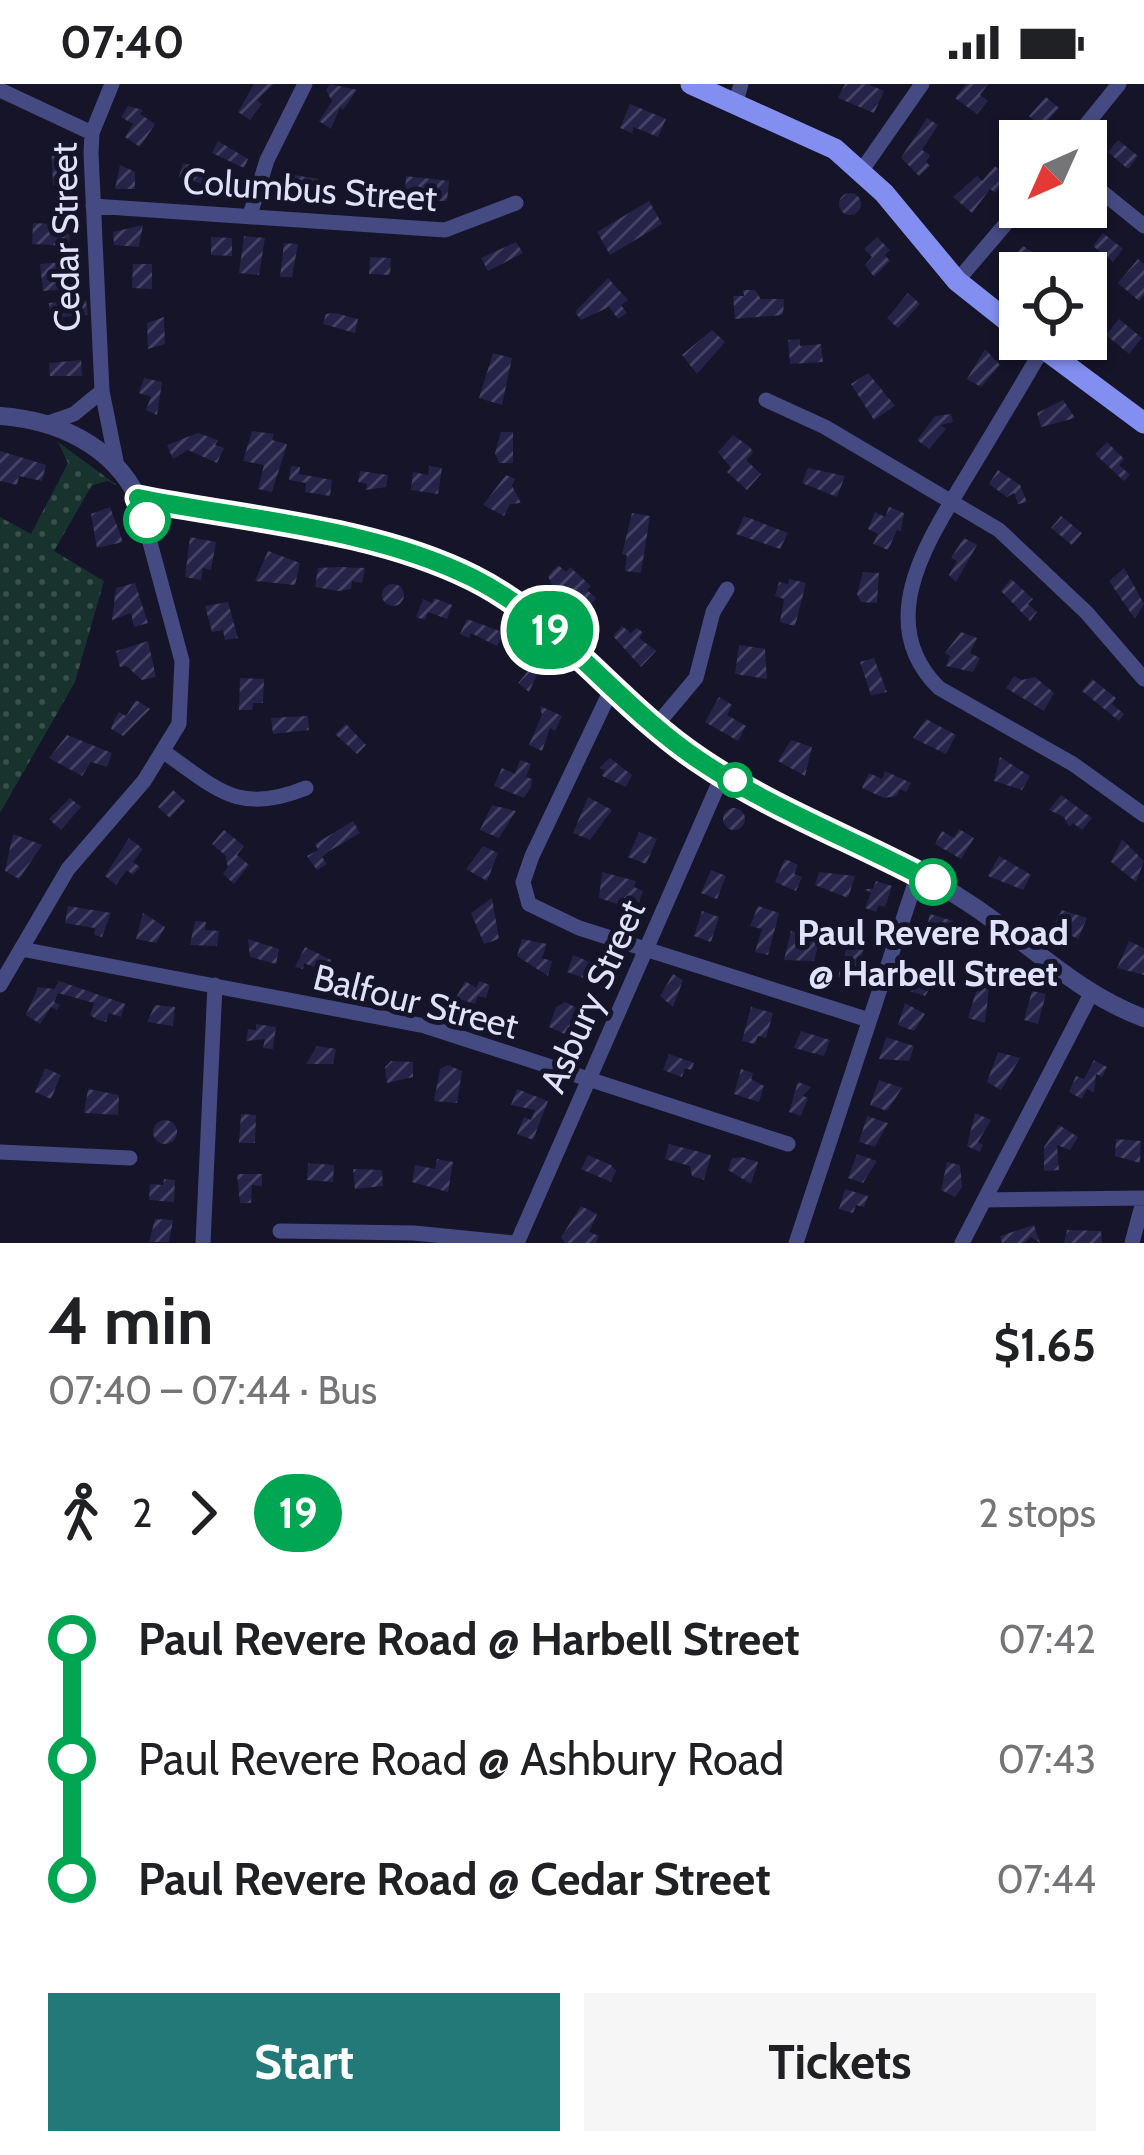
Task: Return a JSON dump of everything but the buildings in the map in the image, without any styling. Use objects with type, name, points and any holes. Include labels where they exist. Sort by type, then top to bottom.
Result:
[{"type":"main road","points":[[692,84],[738,93],[862,170],[957,281],[999,314]]},
{"type":"main road","points":[[1060,360],[1144,423]]},
{"type":"street","name":"Cedar Street","points":[[0,986],[68,869],[164,752],[179,724],[183,670],[156,550],[138,498],[117,466],[102,391],[92,133],[112,84]]},
{"type":"street","points":[[250,214],[266,160],[305,84]]},
{"type":"street","points":[[862,170],[922,84]]},
{"type":"street","points":[[1090,120],[1119,84]]},
{"type":"street","points":[[0,90],[92,133]]},
{"type":"street","points":[[1107,195],[1144,226]]},
{"type":"street","name":"Columbus Street","points":[[93,206],[446,230],[516,202]]},
{"type":"street","points":[[957,281],[1002,228]]},
{"type":"street","points":[[1028,360],[924,546],[908,605],[908,630],[922,671],[939,688],[1073,764],[1144,815]]},
{"type":"street","points":[[49,423],[74,414],[102,391]]},
{"type":"street","points":[[766,400],[952,500],[1026,553],[1144,679]]},
{"type":"street","points":[[0,416],[49,423],[117,466]]},
{"type":"street","points":[[138,498],[382,546],[444,565],[538,619],[655,728],[723,774],[969,903],[1092,992],[1144,1018]]},
{"type":"street","points":[[655,728],[696,679],[713,612],[727,590]]},
{"type":"street","points":[[611,690],[523,882],[538,912],[869,1019]]},
{"type":"street","points":[[164,752],[219,791],[242,800],[273,801],[305,788]]},
{"type":"street","name":"Asbury Street","points":[[515,1243],[723,774]]},
{"type":"street","points":[[796,1243],[918,874]]},
{"type":"street","name":"Balfour Street","points":[[21,949],[425,1026],[788,1144]]},
{"type":"street","points":[[203,1243],[215,985]]},
{"type":"street","points":[[962,1243],[1092,992]]},
{"type":"street","points":[[0,1152],[130,1158]]},
{"type":"street","points":[[984,1200],[1144,1198],[1132,1243]]},
{"type":"street","points":[[280,1232],[414,1233],[515,1243]]},
{"type":"green space","points":[[58,442],[118,486],[108,481],[92,485],[54,551],[104,581],[75,682],[0,813],[0,517],[31,534],[68,463]]},
{"type":"bus line","name":"19","points":[[147,520],[138,498],[382,546],[444,565],[538,619],[630,708],[703,763],[933,882]]},
{"type":"place","name":"Paul Revere Road @ Harbell Street","points":[[933,882]]}]
